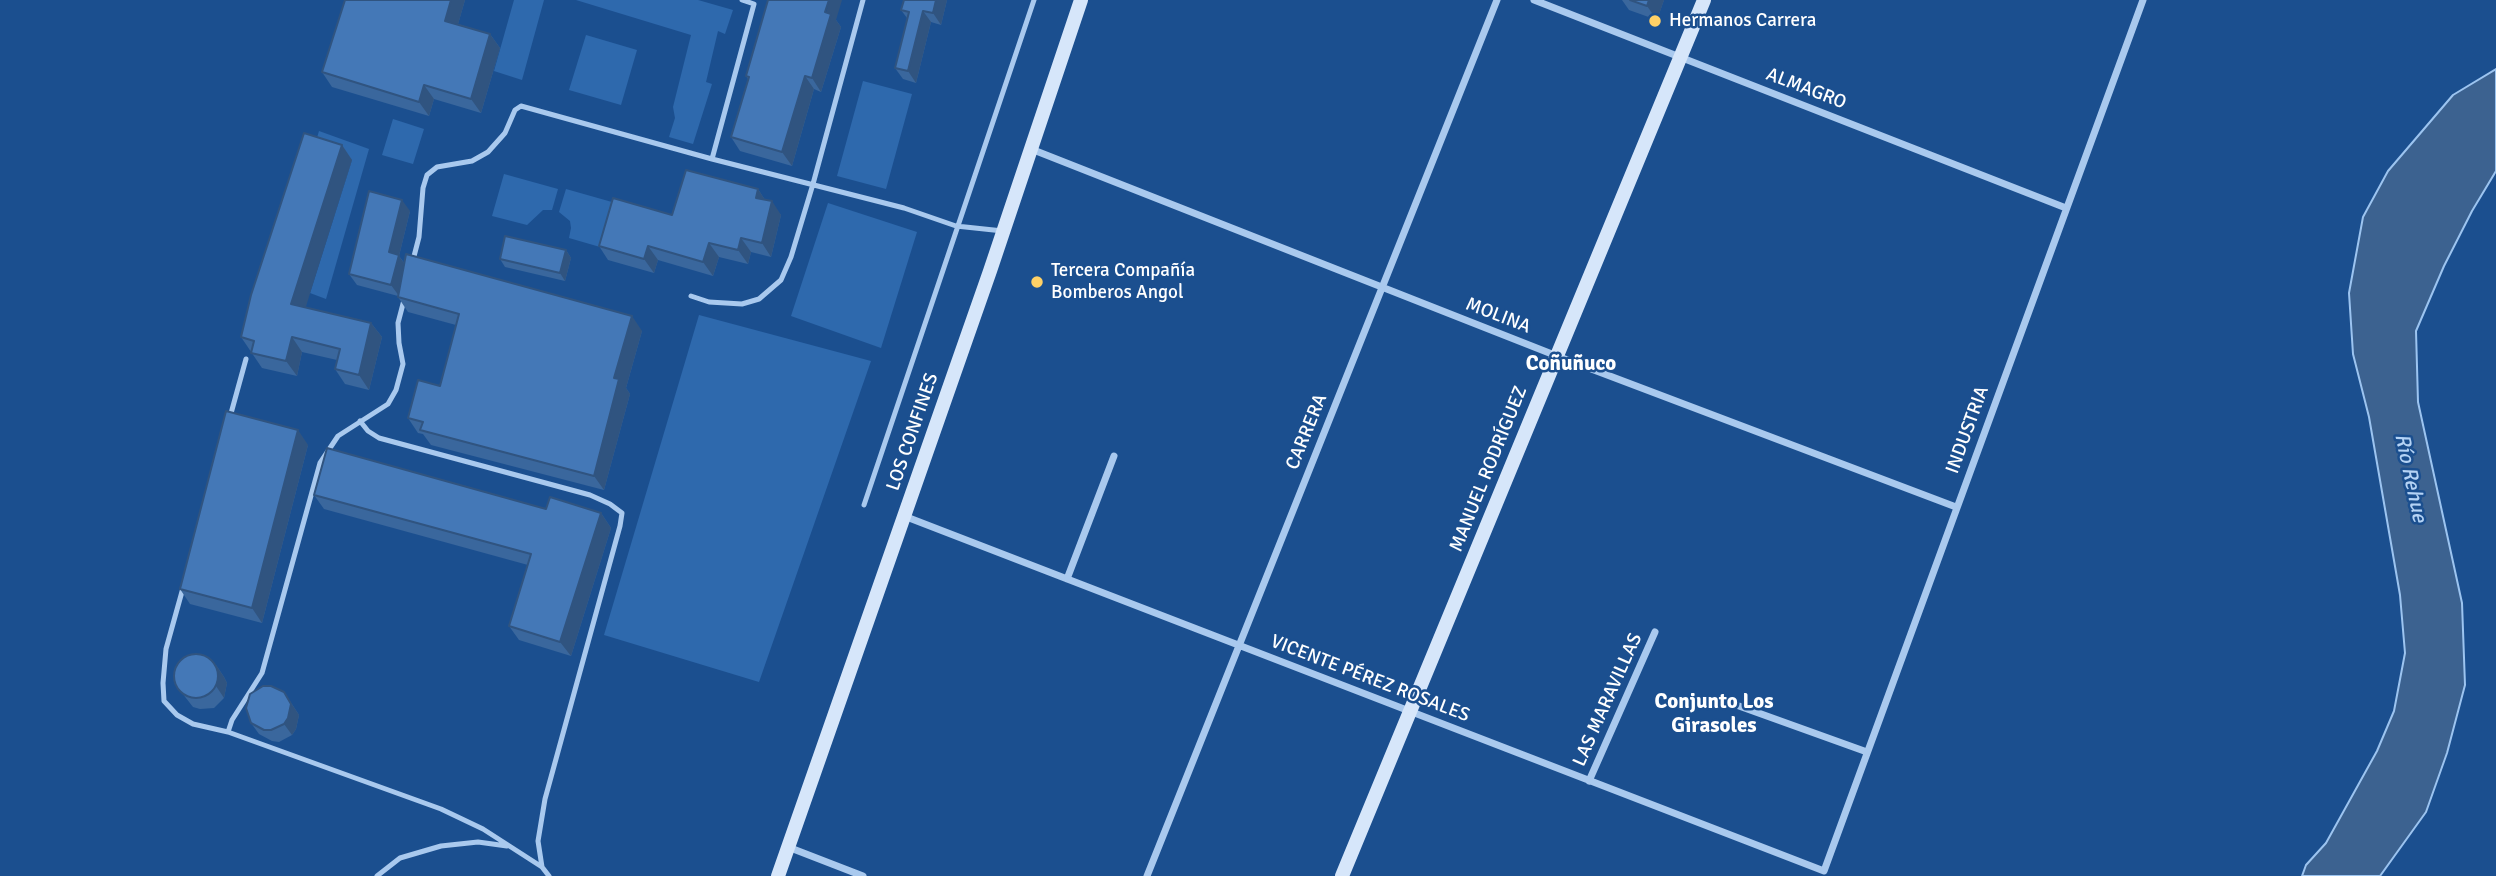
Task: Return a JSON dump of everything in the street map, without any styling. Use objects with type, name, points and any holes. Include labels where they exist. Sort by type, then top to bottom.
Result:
[{"type":"street","name":"LOS CONFINES","points":[[778,876],[1081,0]]},
{"type":"street","name":"CARRERA","points":[[1147,876],[1497,0]]},
{"type":"street","name":"ALMAGRO","points":[[1534,0],[2066,208]]},
{"type":"street","name":"MANUEL RODRÍGUEZ","points":[[1342,876],[1704,0]]},
{"type":"street","name":"INDUSTRIA","points":[[1824,872],[2143,0]]},
{"type":"street","name":"MOLINA","points":[[1031,149],[1557,356],[1956,507]]},
{"type":"street","points":[[1067,579],[1114,456]]},
{"type":"street","name":"VICENTE PÉREZ ROSALES","points":[[904,516],[1824,872]]},
{"type":"street","name":"LAS MARAVILLAS","points":[[1589,780],[1656,632]]},
{"type":"street","points":[[1740,706],[1867,752]]},
{"type":"street","points":[[788,847],[863,876]]},
{"type":"lane","points":[[712,159],[754,4],[742,0]]},
{"type":"lane","points":[[691,296],[709,302],[742,304],[759,299],[781,280],[791,257],[813,184],[863,0]]},
{"type":"lane","points":[[864,505],[1034,0]]},
{"type":"lane","points":[[410,274],[419,237],[423,188],[427,175],[438,167],[472,161],[488,152],[505,133],[515,110],[521,106],[904,208],[956,226],[1003,231]]},
{"type":"lane","points":[[228,732],[232,720],[262,673],[320,463],[338,436],[388,404],[396,390],[403,364],[398,343],[398,323],[404,298]]},
{"type":"lane","points":[[228,425],[246,359]]},
{"type":"lane","points":[[359,421],[379,438],[590,495],[622,513],[545,799],[538,841],[542,867]]},
{"type":"lane","points":[[184,583],[166,649],[163,683],[164,701],[177,715],[193,724],[228,732],[441,809],[482,829],[542,867],[549,876]]},
{"type":"lane","points":[[377,876],[400,858],[441,846],[478,842],[511,847]]},
{"type":"shaded area","points":[[514,0],[544,0],[522,80],[494,71]]},
{"type":"shaded area","points":[[576,0],[698,0],[733,10],[725,34],[718,31],[706,82],[712,84],[693,144],[669,137],[675,118],[673,107],[691,35]]},
{"type":"shaded area","points":[[586,35],[637,50],[621,105],[569,90]]},
{"type":"shaded area","points":[[863,81],[912,94],[886,189],[837,176]]},
{"type":"shaded area","points":[[393,119],[424,129],[413,164],[382,155]]},
{"type":"shaded area","points":[[319,131],[369,149],[326,299],[310,293],[352,160],[314,148]]},
{"type":"shaded area","points":[[504,174],[558,189],[552,210],[543,210],[527,225],[492,216]]},
{"type":"shaded area","points":[[566,189],[619,204],[607,249],[569,238],[570,221],[559,212]]},
{"type":"shaded area","points":[[828,203],[917,232],[881,348],[791,316]]},
{"type":"shaded area","points":[[699,315],[871,361],[759,682],[604,635]]},
{"type":"water","name":"Río Rehue","points":[[2496,69],[2496,171],[2444,266],[2416,331],[2418,402],[2462,603],[2465,685],[2447,753],[2426,812],[2380,876],[2302,876],[2306,865],[2326,843],[2377,751],[2394,711],[2405,653],[2400,595],[2369,417],[2353,354],[2349,293],[2363,217],[2388,171],[2453,95]]},
{"type":"building","points":[[345,0],[451,0],[445,21],[490,34],[471,99],[424,85],[419,102],[322,72]]},
{"type":"building","points":[[768,0],[829,0],[825,12],[831,14],[812,78],[805,76],[782,152],[731,137]]},
{"type":"building","points":[[904,0],[936,0],[933,13],[923,11],[908,71],[895,68],[909,12],[901,10]]},
{"type":"building","points":[[1630,0],[1649,0],[1647,6]]},
{"type":"building","points":[[304,133],[342,145],[291,304],[371,323],[359,375],[335,369],[340,349],[292,337],[286,361],[251,353],[254,341],[241,337],[251,295]]},
{"type":"building","points":[[686,170],[758,189],[756,198],[772,201],[762,243],[741,238],[738,250],[709,243],[703,262],[648,246],[644,259],[599,246],[613,198],[672,215]]},
{"type":"building","points":[[369,191],[402,200],[389,252],[399,255],[391,285],[349,274]]},
{"type":"building","points":[[505,236],[566,250],[560,273],[500,259]]},
{"type":"building","points":[[406,254],[632,316],[614,378],[619,379],[594,476],[420,430],[423,422],[408,418],[418,380],[440,386],[459,314],[398,297]]},
{"type":"building","points":[[226,411],[298,430],[252,608],[180,589]]},
{"type":"building","points":[[327,448],[546,509],[550,497],[601,513],[560,642],[509,626],[531,554],[314,495]]},
{"type":"building","points":[[196,654],[211,661],[218,676],[211,691],[196,698],[181,691],[174,676],[181,661]]},
{"type":"building","points":[[263,686],[271,686],[284,692],[291,704],[284,724],[271,730],[264,730],[251,723],[246,708],[250,694]]},
{"type":"place","name":"Hermanos Carrera","points":[[1655,21]]},
{"type":"place","name":"Tercera Compañía Bomberos Angol","points":[[1037,282]]},
{"type":"district","name":"Coñuñuco","points":[[1571,364]]},
{"type":"district","name":"Conjunto Los Girasoles","points":[[1714,714]]}]
